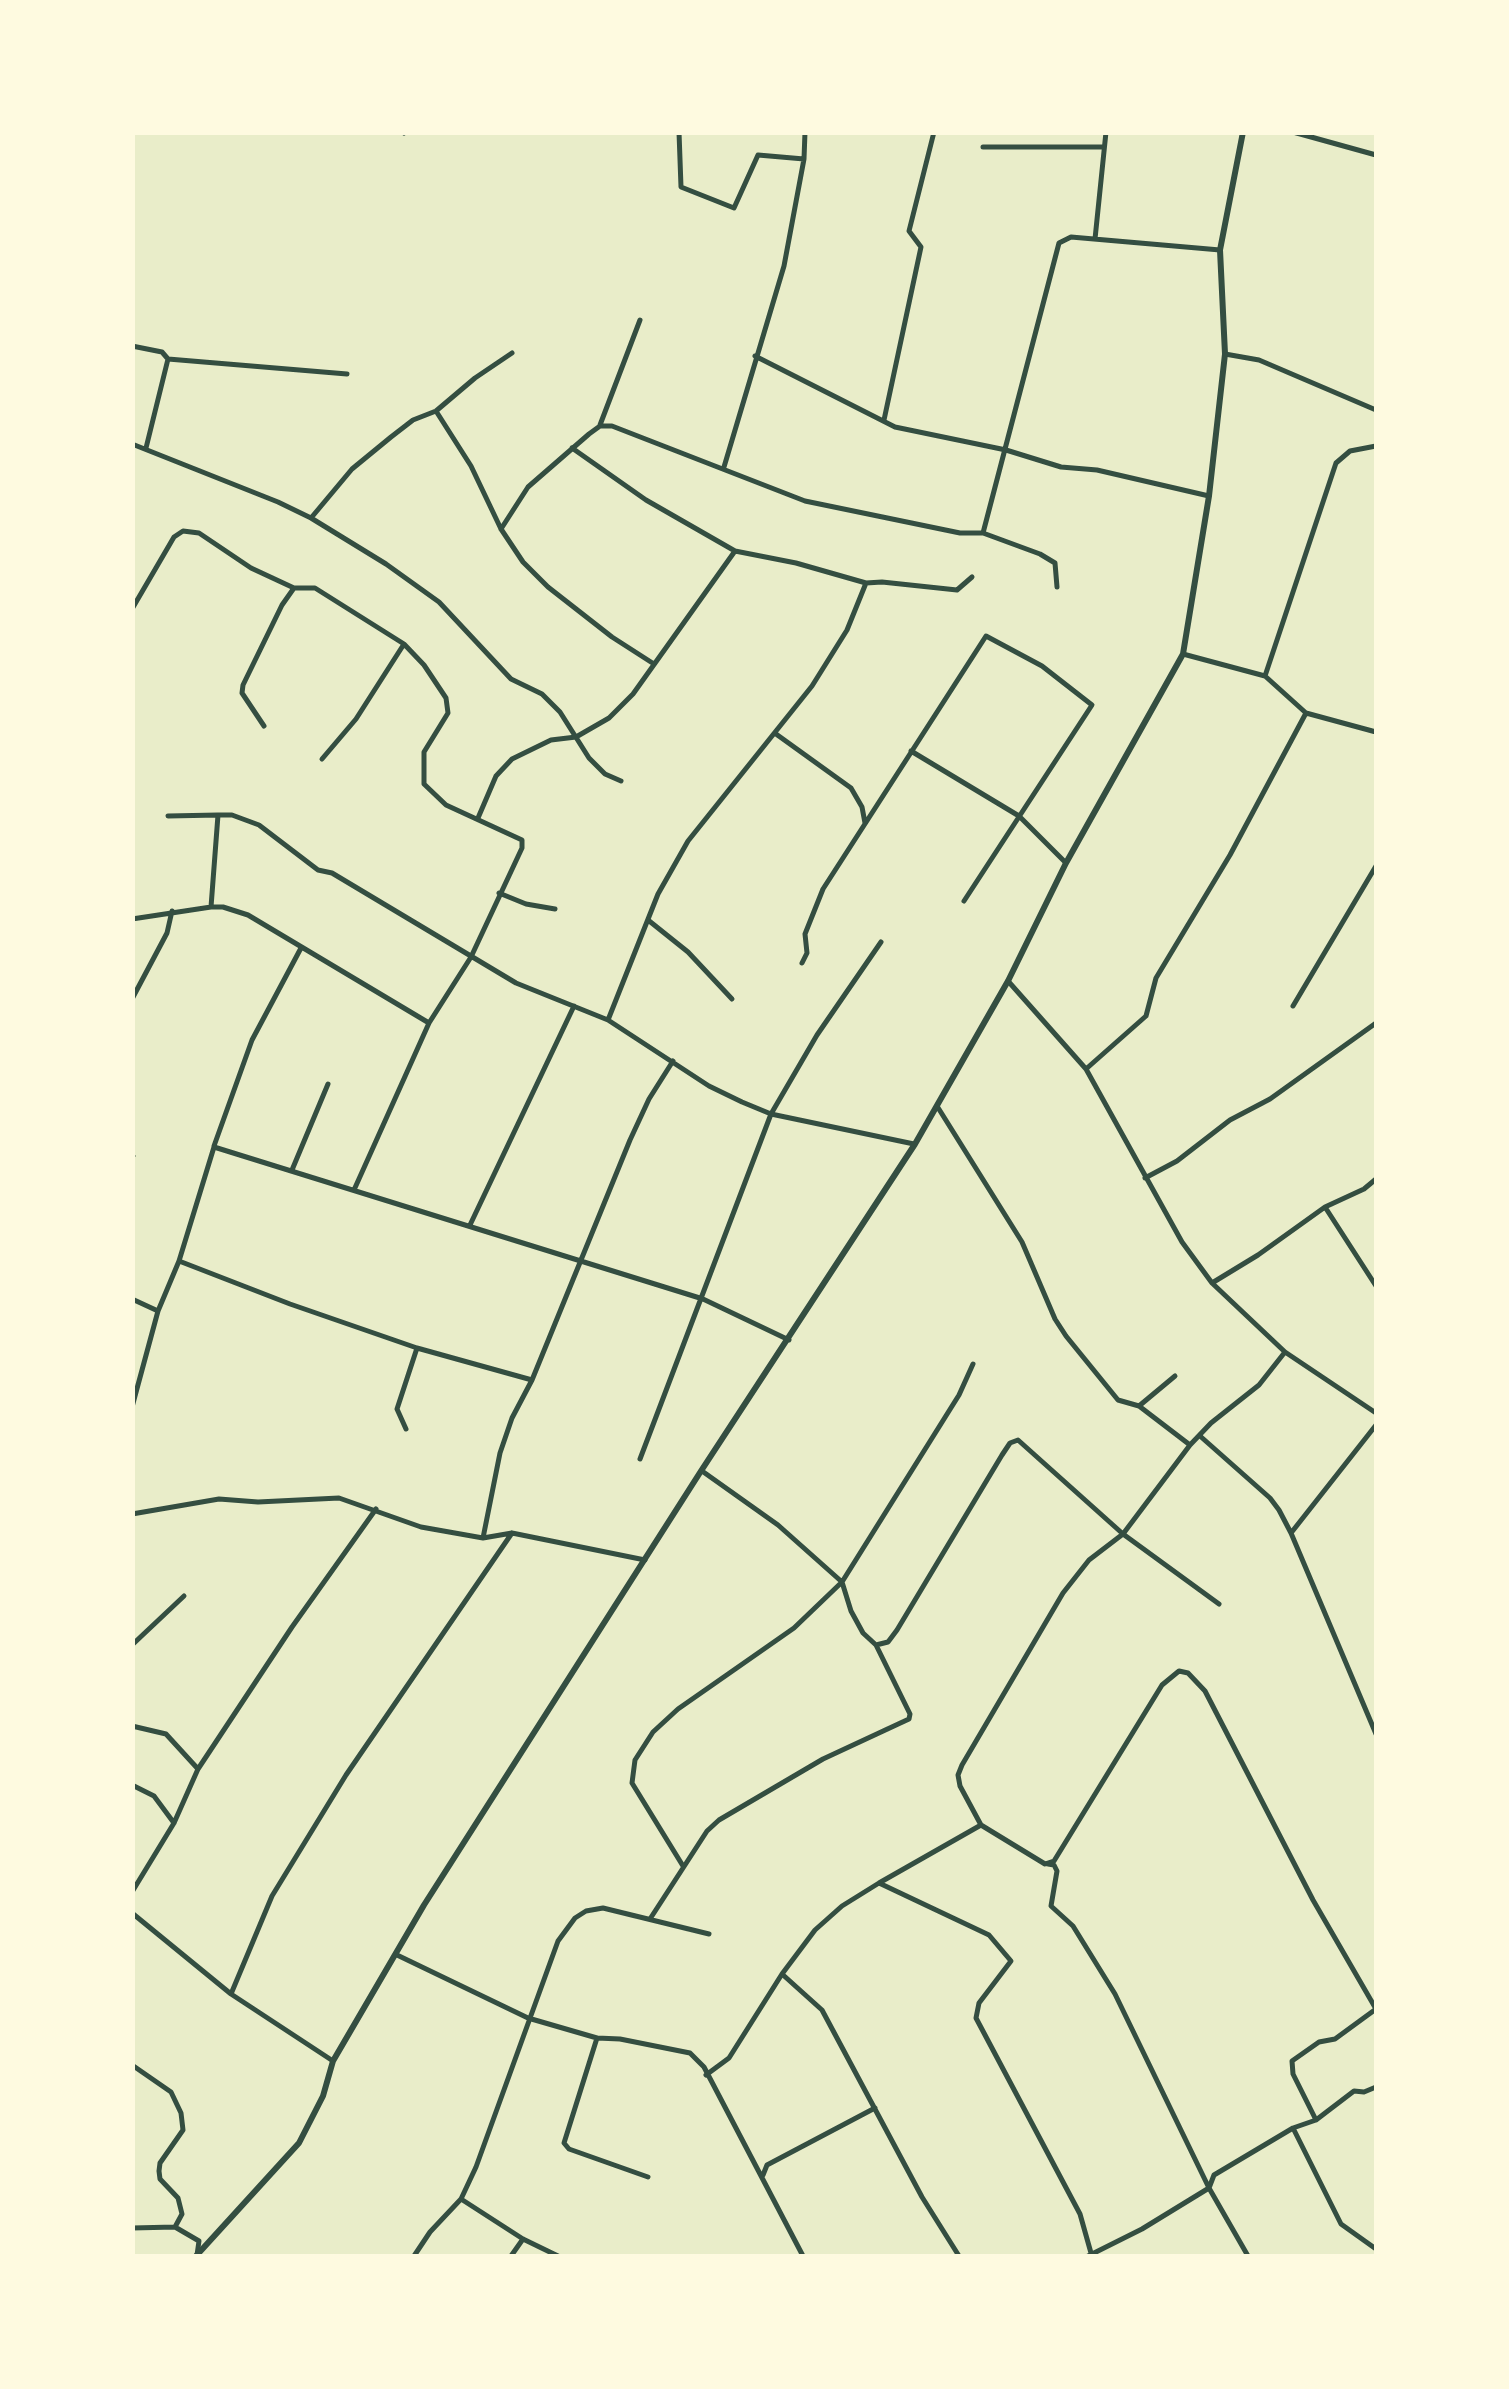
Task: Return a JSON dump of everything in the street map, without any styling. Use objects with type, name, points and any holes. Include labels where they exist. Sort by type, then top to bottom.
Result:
[{"type":"street","points":[[679,132],[681,188],[734,208],[758,155],[804,160]]},
{"type":"street","points":[[724,467],[784,266],[804,160],[805,132]]},
{"type":"street","points":[[884,420],[921,247],[910,232],[934,132]]},
{"type":"street","points":[[1095,239],[1106,132]]},
{"type":"street","points":[[197,2256],[299,2142],[323,2096],[333,2061],[458,1851],[916,1144],[1183,654],[1209,496],[1225,354],[1220,250],[1243,132]]},
{"type":"street","points":[[1293,132],[1376,155]]},
{"type":"street","points":[[982,146],[1104,147]]},
{"type":"street","points":[[982,533],[1056,248],[1067,238],[1220,250]]},
{"type":"street","points":[[502,529],[528,487],[600,426],[640,320]]},
{"type":"street","points":[[132,346],[162,352],[168,358],[347,374]]},
{"type":"street","points":[[311,518],[352,470],[413,420],[436,411],[512,353]]},
{"type":"street","points":[[1225,354],[1258,360],[1376,410]]},
{"type":"street","points":[[755,356],[895,428],[1006,450],[1062,468],[1096,470],[1209,496]]},
{"type":"street","points":[[146,448],[168,358]]},
{"type":"street","points":[[436,411],[523,562],[548,588],[654,664]]},
{"type":"street","points":[[600,426],[628,431],[820,505],[960,533],[982,533],[1050,558],[1058,572],[1057,587]]},
{"type":"street","points":[[132,444],[311,518],[386,564],[439,602],[511,680],[542,694],[589,758],[606,774],[621,781]]},
{"type":"street","points":[[1264,676],[1336,463],[1350,451],[1376,446]]},
{"type":"street","points":[[572,448],[646,500],[736,552],[866,584],[882,582],[957,590],[972,578]]},
{"type":"street","points":[[132,609],[174,538],[183,531],[199,533],[251,568],[294,588],[302,586],[323,593],[404,644],[424,665],[449,707],[424,752],[424,784],[446,805],[522,840],[522,848],[471,957],[429,1023],[354,1190]]},
{"type":"street","points":[[478,818],[496,776],[512,759],[551,740],[576,737],[609,718],[633,694],[736,552]]},
{"type":"street","points":[[608,1020],[658,894],[688,842],[812,686],[847,630],[866,584]]},
{"type":"street","points":[[264,726],[242,690],[294,588]]},
{"type":"street","points":[[802,963],[807,953],[805,934],[822,889],[986,636],[1042,666],[1092,704],[964,902]]},
{"type":"street","points":[[322,759],[356,719],[404,644]]},
{"type":"street","points":[[1183,654],[1264,676],[1306,714],[1376,732]]},
{"type":"street","points":[[1086,1069],[1146,1016],[1156,978],[1230,856],[1306,714]]},
{"type":"street","points":[[776,734],[851,788],[862,807],[865,823]]},
{"type":"street","points":[[910,751],[1020,816],[1066,863]]},
{"type":"street","points":[[211,907],[218,815]]},
{"type":"street","points":[[168,816],[232,815],[259,824],[318,870],[332,873],[471,957],[516,982],[608,1020],[709,1086],[771,1114],[916,1144]]},
{"type":"street","points":[[1292,1006],[1376,866]]},
{"type":"street","points":[[500,894],[555,909]]},
{"type":"street","points":[[132,918],[223,906],[248,915],[429,1023]]},
{"type":"street","points":[[132,998],[167,933],[172,911]]},
{"type":"street","points":[[648,920],[688,952],[732,999]]},
{"type":"street","points":[[640,1459],[771,1114],[817,1035],[881,942]]},
{"type":"street","points":[[132,1407],[158,1311],[179,1261],[252,1040],[302,948]]},
{"type":"street","points":[[1008,981],[1086,1069],[1182,1242],[1212,1282],[1284,1352],[1376,1413]]},
{"type":"street","points":[[470,1225],[574,1006]]},
{"type":"street","points":[[1145,1178],[1177,1161],[1230,1120],[1270,1099],[1376,1023]]},
{"type":"street","points":[[483,1538],[500,1453],[512,1418],[532,1380],[630,1140],[649,1098],[673,1060]]},
{"type":"street","points":[[292,1170],[328,1084]]},
{"type":"street","points":[[937,1106],[1022,1242],[1066,1336],[1118,1400],[1139,1406],[1190,1445]]},
{"type":"street","points":[[214,1147],[702,1300],[788,1340]]},
{"type":"street","points":[[1212,1282],[1325,1207],[1376,1179]]},
{"type":"street","points":[[1325,1207],[1376,1286]]},
{"type":"street","points":[[179,1261],[417,1348],[532,1380]]},
{"type":"street","points":[[132,1300],[158,1311]]},
{"type":"street","points":[[406,1428],[397,1409],[417,1348]]},
{"type":"street","points":[[1248,2256],[1209,2188],[1115,1994],[1073,1926],[1050,1906],[1057,1871],[1054,1865],[1044,1864],[981,1825],[958,1775],[1063,1592],[1090,1560],[1123,1534],[1190,1445],[1259,1385],[1284,1352]]},
{"type":"street","points":[[683,1866],[632,1783],[634,1760],[652,1732],[678,1709],[794,1628],[842,1582],[959,1395],[973,1364]]},
{"type":"street","points":[[1139,1406],[1175,1376]]},
{"type":"street","points":[[1291,1533],[1376,1425]]},
{"type":"street","points":[[1200,1436],[1270,1498],[1291,1533],[1376,1734]]},
{"type":"street","points":[[876,1645],[888,1642],[897,1630],[1002,1455],[1010,1443],[1018,1440],[1123,1534],[1219,1604]]},
{"type":"street","points":[[650,1920],[707,1831],[733,1810],[822,1759],[909,1720],[910,1714],[876,1645],[851,1611],[842,1582],[778,1525],[702,1471]]},
{"type":"street","points":[[132,1514],[219,1498],[258,1502],[340,1498],[376,1508],[421,1528],[483,1538],[512,1533],[645,1560]]},
{"type":"street","points":[[132,1892],[174,1823],[198,1769],[376,1508]]},
{"type":"street","points":[[230,1994],[272,1896],[346,1775],[512,1533]]},
{"type":"street","points":[[132,1645],[184,1596]]},
{"type":"street","points":[[1044,1864],[1059,1855],[1162,1685],[1179,1671],[1188,1673],[1205,1691],[1313,1900],[1376,2009],[1335,2038],[1319,2042],[1292,2061],[1293,2074],[1316,2120]]},
{"type":"street","points":[[132,1726],[166,1734],[198,1769]]},
{"type":"street","points":[[132,1785],[154,1796],[174,1823]]},
{"type":"street","points":[[706,2075],[729,2058],[815,1930],[842,1906],[981,1825]]},
{"type":"street","points":[[879,1883],[989,1934],[1012,1961],[980,2003],[976,2018],[1080,2214],[1090,2255],[1209,2188],[1214,2175],[1294,2128],[1316,2120],[1354,2091],[1376,2087]]},
{"type":"street","points":[[414,2256],[460,2198],[476,2167],[558,1941],[574,1918],[603,1908],[709,1934]]},
{"type":"street","points":[[132,1913],[230,1994],[333,2061]]},
{"type":"street","points":[[397,1955],[528,2018],[597,2038],[686,2050],[698,2059],[803,2256]]},
{"type":"street","points":[[782,1974],[817,2003],[922,2197],[959,2256]]},
{"type":"street","points":[[597,2038],[564,2143],[569,2149],[648,2177]]},
{"type":"street","points":[[132,2066],[171,2092],[181,2113],[181,2137],[160,2163],[159,2170],[167,2188],[178,2198],[182,2214],[176,2228]]},
{"type":"street","points":[[762,2178],[768,2165],[875,2108]]},
{"type":"street","points":[[1294,2128],[1342,2224],[1376,2249]]},
{"type":"street","points":[[460,2198],[522,2239],[558,2256]]},
{"type":"street","points":[[132,2228],[176,2228],[199,2241],[197,2256]]},
{"type":"street","points":[[511,2256],[522,2239]]}]
